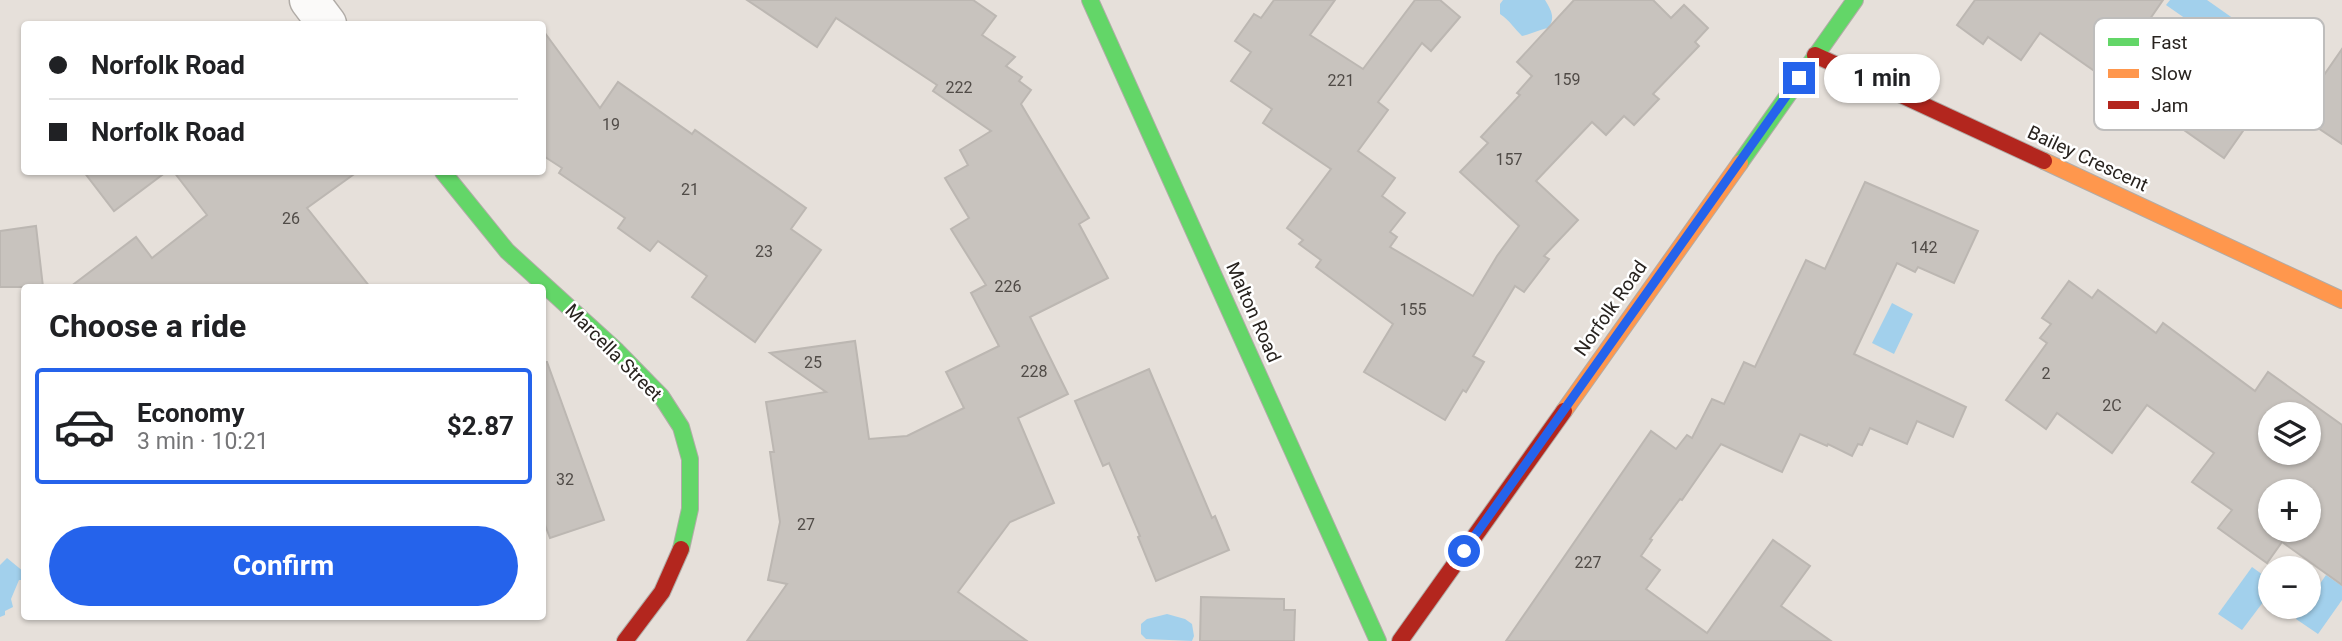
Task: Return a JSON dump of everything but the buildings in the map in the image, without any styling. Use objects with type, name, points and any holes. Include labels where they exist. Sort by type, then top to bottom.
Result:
[{"type":"street","points":[[309,0],[325,21]]},
{"type":"street","name":"Malton Road","points":[[1090,0],[1378,641]]},
{"type":"street","name":"Norfolk Road","points":[[1400,641],[1855,0]]},
{"type":"street","name":"Bailey Crescent","points":[[1815,55],[2342,300]]},
{"type":"street","name":"Marcella Street","points":[[445,175],[507,251],[543,284]]},
{"type":"street","name":"Marcella Street","points":[[546,287],[661,396],[681,427],[690,459],[690,509],[680,551],[662,592],[625,641]]},
{"type":"water","points":[[1503,0],[1545,0],[1552,14],[1552,21],[1548,28],[1522,36],[1500,14]]},
{"type":"water","points":[[2170,0],[2207,0],[2233,18],[2185,18],[2166,5]]},
{"type":"water","points":[[1892,303],[1913,314],[1894,354],[1872,343]]},
{"type":"water","points":[[7,558],[21,570],[21,580],[11,599],[13,607],[0,617],[0,565]]},
{"type":"water","points":[[2252,567],[2258,571],[2258,609],[2242,630],[2218,614]]},
{"type":"water","points":[[2326,575],[2342,586],[2342,600],[2318,634],[2296,619],[2321,619],[2321,582]]},
{"type":"water","points":[[1167,614],[1192,624],[1192,641],[1146,639],[1141,634],[1141,624],[1147,619]]},
{"type":"traffic: fast","points":[[1090,0],[1378,641]]},
{"type":"traffic: fast","points":[[1740,163],[1855,0]]},
{"type":"traffic: fast","points":[[445,175],[507,251],[543,284]]},
{"type":"traffic: fast","points":[[546,286],[617,351],[661,396],[681,427],[690,459],[690,509],[681,549]]},
{"type":"traffic: slow","points":[[2044,161],[2342,300]]},
{"type":"traffic: slow","points":[[1564,411],[1740,163]]},
{"type":"traffic: jam","points":[[1815,55],[2044,161]]},
{"type":"traffic: jam","points":[[1400,641],[1564,411]]},
{"type":"traffic: jam","points":[[625,641],[662,592],[681,549]]},
{"type":"route","points":[[1464,551],[1799,78]]}]
